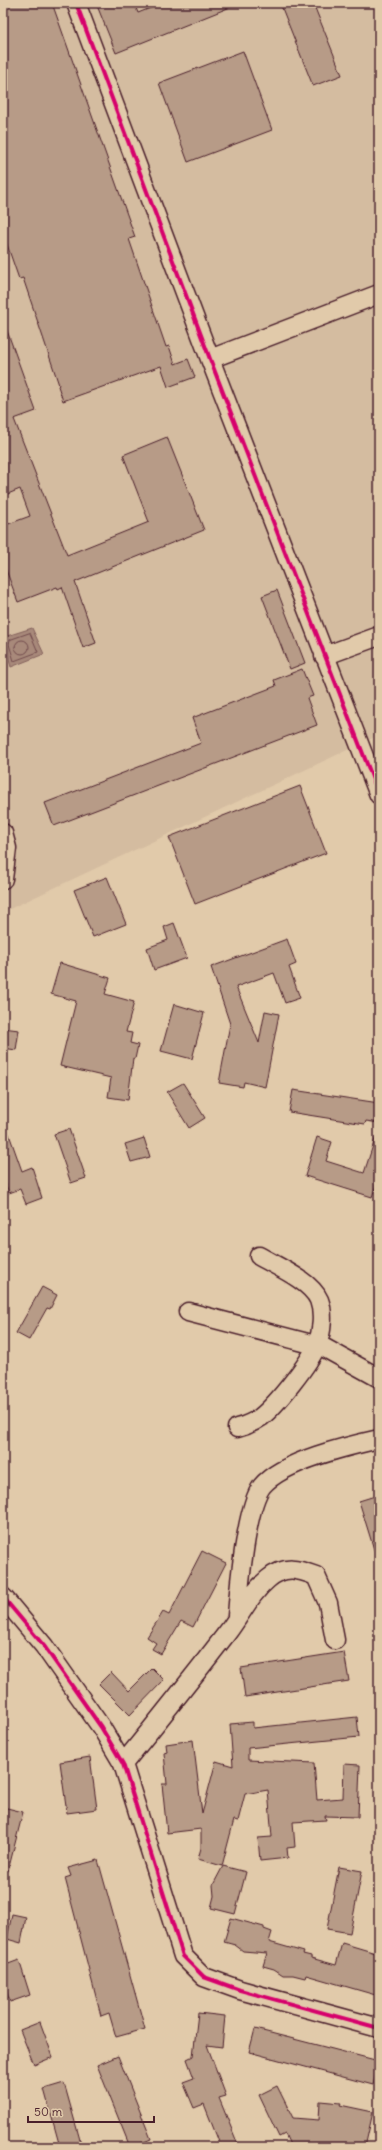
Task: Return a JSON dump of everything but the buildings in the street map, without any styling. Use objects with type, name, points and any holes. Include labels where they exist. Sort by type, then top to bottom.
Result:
[{"type":"street","points":[[76,3],[210,359],[379,795]]},
{"type":"street","points":[[210,359],[379,294]]},
{"type":"street","points":[[324,656],[379,636]]},
{"type":"street","points":[[3,833],[7,848],[3,879]]},
{"type":"street","points":[[237,1428],[246,1426],[262,1417],[294,1379],[317,1345],[322,1319],[319,1300],[309,1286],[259,1256]]},
{"type":"street","points":[[188,1312],[317,1345],[341,1355],[379,1378]]},
{"type":"street","points":[[237,1619],[248,1529],[255,1499],[262,1486],[274,1475],[316,1455],[379,1439]]},
{"type":"street","points":[[122,1764],[237,1619],[248,1601],[268,1579],[285,1570],[296,1569],[316,1576],[328,1603],[335,1640]]},
{"type":"street","points":[[3,1597],[44,1646],[101,1727],[122,1764],[184,1956],[204,1977],[240,1990],[379,2028]]},
{"type":"shaded area","points":[[3,3],[379,3],[379,735],[3,912]]},
{"type":"water","points":[[32,628],[44,654],[11,667],[4,643],[7,636]]},
{"type":"cycle path","points":[[76,3],[210,359],[379,795]]},
{"type":"cycle path","points":[[3,1597],[44,1646],[101,1727],[123,1764],[183,1956],[204,1977],[240,1990],[379,2028]]}]
